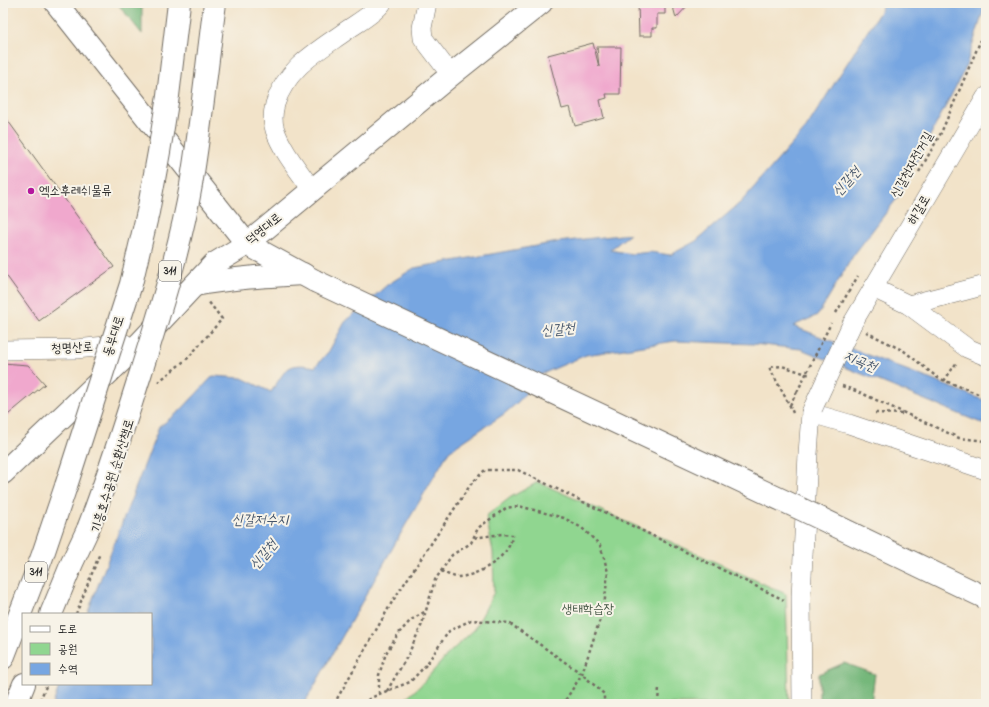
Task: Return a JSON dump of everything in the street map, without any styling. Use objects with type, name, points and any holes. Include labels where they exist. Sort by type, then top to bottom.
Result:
[{"type":"main road","points":[[56,3],[247,244],[309,278],[985,597]]},
{"type":"main road","name":"동부대로","points":[[3,658],[42,557],[131,284],[148,212],[159,152],[179,3]]},
{"type":"main road","name":"311","points":[[50,613],[88,529],[105,486],[159,312],[184,221],[191,186],[214,3]]},
{"type":"main road","name":"덕영대로","points":[[3,473],[140,342],[214,264],[247,244],[451,75],[541,3]]},
{"type":"main road","points":[[195,285],[253,277],[309,278]]},
{"type":"main road","points":[[16,704],[24,685]]},
{"type":"street","points":[[312,190],[283,146],[275,130],[273,120],[277,99],[284,83],[302,62],[354,26],[382,3]]},
{"type":"street","points":[[427,3],[422,28],[423,38],[451,75]]},
{"type":"street","name":"하갈로","points":[[812,410],[852,324],[986,96]]},
{"type":"street","points":[[909,305],[986,285]]},
{"type":"street","points":[[873,288],[909,305],[967,348],[986,356]]},
{"type":"street","name":"청명산로","points":[[3,350],[76,349],[140,342]]},
{"type":"street","points":[[802,704],[801,597],[808,454],[812,410],[986,470]]},
{"type":"path","name":"신갈천자전거길","points":[[919,173],[941,133],[986,28]]},
{"type":"path","points":[[769,367],[790,406],[840,304],[860,272]]},
{"type":"path","points":[[153,386],[188,358],[222,319],[195,285]]},
{"type":"path","points":[[852,324],[904,351],[938,378],[986,397]]},
{"type":"path","points":[[944,380],[967,348]]},
{"type":"path","points":[[906,414],[959,438],[986,441]]},
{"type":"path","points":[[334,704],[392,602],[471,484],[485,470],[518,470],[790,603]]},
{"type":"path","points":[[387,691],[408,655],[422,624],[435,580],[452,555],[471,543],[478,528],[506,508],[520,506],[564,518],[582,528],[600,545],[608,572],[604,607],[582,674],[563,704]]},
{"type":"path","points":[[441,571],[456,577],[472,574],[483,569],[502,556],[512,541],[512,535],[502,534],[473,538]]},
{"type":"path","name":"기흥호수공원 순환산책로","points":[[76,613],[101,548]]},
{"type":"path","points":[[379,694],[379,675],[386,653],[398,634],[411,620],[426,611]]},
{"type":"path","points":[[364,704],[366,700],[410,682],[426,665],[449,631],[471,620],[509,623],[582,674],[604,694],[604,704]]},
{"type":"path","points":[[38,704],[47,685]]},
{"type":"path","points":[[658,704],[659,687]]},
{"type":"green space","points":[[117,3],[142,3],[142,34]]},
{"type":"green space","name":"생태학습장","points":[[538,482],[786,594],[789,704],[400,704],[420,686],[449,653],[475,629],[494,592],[493,552],[486,516],[511,497]]},
{"type":"green space","points":[[844,663],[875,674],[871,704],[819,704],[819,674]]},
{"type":"water","points":[[883,3],[986,3],[965,69],[898,197],[853,256],[818,315],[793,326],[986,401],[986,425],[801,349],[753,344],[675,341],[586,355],[542,374],[518,402],[504,414],[449,451],[304,704],[53,704],[60,685],[152,685],[152,613],[87,613],[159,427],[180,411],[213,376],[242,378],[271,392],[284,373],[292,366],[305,365],[315,367],[329,351],[345,322],[387,285],[414,268],[558,242],[630,234],[610,250],[632,254],[650,252],[670,255],[696,241],[741,202],[806,128],[881,10]]},
{"type":"building","points":[[638,3],[665,3],[665,14],[657,14],[657,28],[652,28],[652,36],[639,36]]},
{"type":"building","points":[[672,3],[690,3],[676,18]]},
{"type":"building","points":[[593,43],[599,67],[597,47],[621,47],[620,94],[606,94],[607,98],[600,100],[604,118],[575,126],[570,107],[562,109],[548,55]]},
{"type":"building","name":"엑소후레쉬물류","points":[[3,114],[114,267],[39,321],[3,271]]},
{"type":"building","points":[[3,363],[28,365],[45,384],[3,419]]},
{"type":"place","name":"엑소후레쉬물류","points":[[31,191]]},
{"type":"water label","name":"신갈천","points":[[847,182]]},
{"type":"water label","name":"신갈천","points":[[558,330]]},
{"type":"water label","name":"지곡천","points":[[860,362]]},
{"type":"water label","name":"신갈저수지","points":[[260,520]]},
{"type":"water label","name":"신갈천","points":[[264,555]]}]
